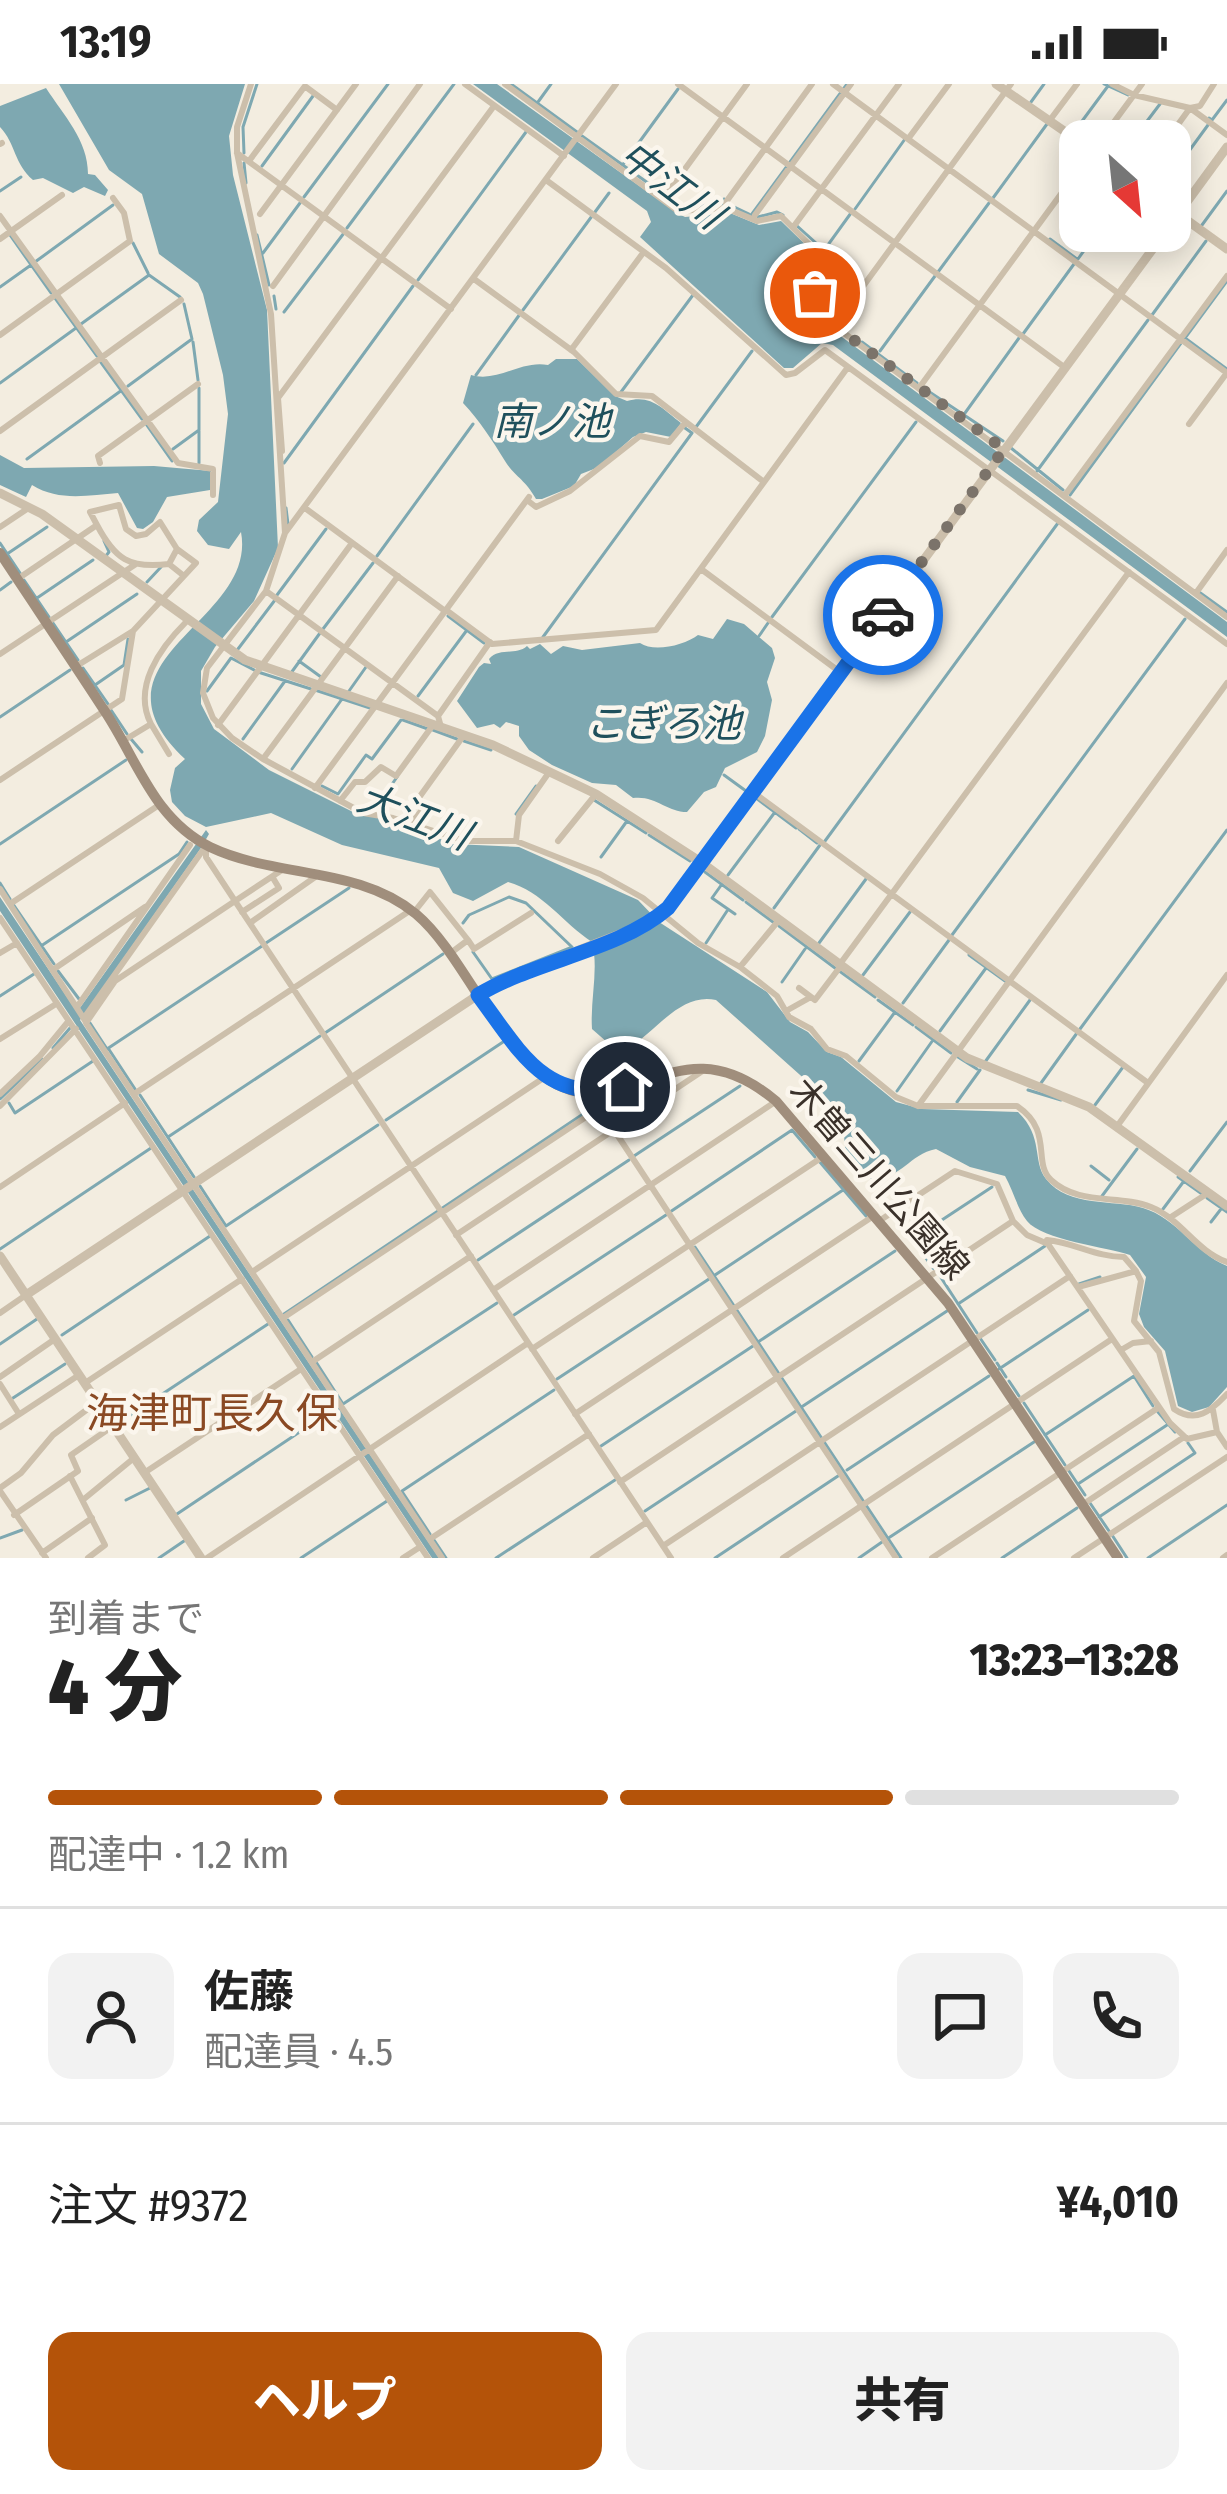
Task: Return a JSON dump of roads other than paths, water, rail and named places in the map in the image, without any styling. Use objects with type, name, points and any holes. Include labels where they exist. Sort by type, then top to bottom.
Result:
[{"type":"main road","points":[[0,554],[105,710],[159,806],[199,842],[381,892],[412,911],[545,1077],[595,1103],[676,1070],[707,1068]]},
{"type":"main road","name":"木曽三川公園線","points":[[707,1068],[743,1077],[776,1101],[928,1278],[1118,1558]]},
{"type":"street","points":[[250,84],[237,128],[237,153],[271,314],[285,533]]},
{"type":"street","points":[[260,214],[356,84]]},
{"type":"street","points":[[273,286],[420,84]]},
{"type":"street","points":[[465,84],[565,155]]},
{"type":"street","points":[[505,84],[682,212],[726,208],[751,217],[781,216],[814,250],[807,270],[823,316],[834,326],[1227,617]]},
{"type":"street","points":[[616,84],[285,533],[266,591],[207,668],[205,702],[218,724],[263,759],[364,813],[465,841],[516,841],[600,874],[643,898],[658,916],[719,958],[740,967],[777,996],[785,1012],[811,1029],[827,1048],[846,1056],[896,1097],[918,1106],[1017,1106],[1034,1120],[1044,1172],[1052,1181],[1087,1197],[1141,1204],[1171,1217],[1199,1246],[1226,1261]]},
{"type":"street","points":[[678,84],[1064,367]]},
{"type":"street","points":[[662,199],[747,84]]},
{"type":"street","points":[[726,208],[812,84]]},
{"type":"street","points":[[833,84],[1227,373],[1189,424]]},
{"type":"street","points":[[751,217],[850,84]]},
{"type":"street","points":[[793,227],[898,84]]},
{"type":"street","points":[[908,139],[949,84]]},
{"type":"street","points":[[996,84],[1009,88],[1059,127]]},
{"type":"street","points":[[1050,120],[1077,84]]},
{"type":"street","points":[[1112,84],[1190,108],[1227,135]]},
{"type":"street","points":[[1115,120],[1142,84]]},
{"type":"street","points":[[1181,120],[1190,108],[1200,106],[1214,84]]},
{"type":"street","points":[[249,161],[303,85],[337,110]]},
{"type":"street","points":[[834,326],[1009,88]]},
{"type":"street","points":[[279,460],[278,398],[494,106]]},
{"type":"street","points":[[1191,190],[1227,147]]},
{"type":"street","points":[[237,153],[452,309]]},
{"type":"street","points":[[546,180],[666,268],[786,375],[795,374],[825,350],[1227,644]]},
{"type":"street","points":[[0,239],[62,195]]},
{"type":"street","points":[[919,388],[1059,197]]},
{"type":"street","points":[[0,335],[130,241],[124,213],[113,198]]},
{"type":"street","points":[[0,216],[178,464],[213,469],[213,495]]},
{"type":"street","points":[[1191,223],[1227,249]]},
{"type":"street","points":[[0,1313],[478,995],[658,916],[1150,252]]},
{"type":"street","points":[[572,350],[643,254]]},
{"type":"street","points":[[1067,497],[1227,276]]},
{"type":"street","points":[[474,279],[572,350],[616,394],[646,393],[764,482]]},
{"type":"street","points":[[0,431],[181,300]]},
{"type":"street","points":[[305,508],[490,642],[656,630],[848,367]]},
{"type":"street","points":[[100,463],[98,456],[198,384]]},
{"type":"street","points":[[315,788],[528,499],[536,507],[562,495],[640,436],[669,442],[683,425]]},
{"type":"street","points":[[0,493],[31,507],[188,623],[260,668],[438,723],[596,794],[701,862],[957,1051],[986,1068],[1089,1107],[1227,1206]]},
{"type":"street","points":[[75,667],[133,632],[196,563],[177,549],[160,522],[142,536],[128,531],[119,505],[90,512],[112,553],[136,564],[169,564],[184,576]]},
{"type":"street","points":[[0,527],[31,507]]},
{"type":"street","points":[[17,579],[97,525]]},
{"type":"street","points":[[218,724],[352,542]]},
{"type":"street","points":[[169,564],[177,549]]},
{"type":"street","points":[[1196,593],[1227,550]]},
{"type":"street","points":[[0,654],[136,564]]},
{"type":"street","points":[[701,569],[841,672]]},
{"type":"street","points":[[799,988],[815,1000],[1130,572]]},
{"type":"street","points":[[263,759],[398,576]]},
{"type":"street","points":[[266,591],[393,683],[438,723]]},
{"type":"street","points":[[169,754],[143,704],[162,647],[188,623]]},
{"type":"street","points":[[0,780],[122,699],[133,632]]},
{"type":"street","points":[[340,801],[356,782],[365,782],[381,767],[396,776],[438,723],[490,642]]},
{"type":"street","points":[[918,1106],[1227,683]]},
{"type":"street","points":[[123,741],[151,724]]},
{"type":"street","points":[[412,824],[424,807],[418,799],[464,735]]},
{"type":"street","points":[[516,841],[519,814],[551,770]]},
{"type":"street","points":[[753,792],[1148,1083]]},
{"type":"street","points":[[558,841],[596,794]]},
{"type":"street","points":[[10,904],[159,806]]},
{"type":"street","points":[[199,842],[671,1558]]},
{"type":"street","points":[[54,969],[143,910],[199,842]]},
{"type":"street","points":[[0,1094],[78,1021],[199,842]]},
{"type":"street","points":[[78,1021],[199,842]]},
{"type":"street","points":[[0,1106],[115,980],[286,867]]},
{"type":"street","points":[[250,923],[318,875]]},
{"type":"street","points":[[242,912],[279,888],[272,877]]},
{"type":"street","points":[[0,889],[54,969],[125,1103],[282,1316],[428,1558]]},
{"type":"street","points":[[134,1094],[412,911],[430,892],[474,949],[531,913]]},
{"type":"street","points":[[0,918],[56,1004],[78,1021],[134,1094],[242,1279],[442,1558]]},
{"type":"street","points":[[740,967],[779,920]]},
{"type":"street","points":[[450,954],[468,940]]},
{"type":"street","points":[[0,953],[16,943]]},
{"type":"street","points":[[1118,1125],[1227,975]]},
{"type":"street","points":[[785,1012],[811,997]]},
{"type":"street","points":[[0,1039],[56,1004]]},
{"type":"street","points":[[456,1235],[707,1068]]},
{"type":"street","points":[[252,1272],[545,1077]]},
{"type":"street","points":[[493,1289],[776,1101]]},
{"type":"street","points":[[0,1187],[125,1103]]},
{"type":"street","points":[[282,1316],[595,1103],[896,1558]]},
{"type":"street","points":[[0,1256],[203,1558],[824,1156]]},
{"type":"street","points":[[575,1414],[956,1171],[997,1184],[1013,1221],[1048,1244],[1160,1410],[1185,1437]]},
{"type":"street","points":[[1171,1217],[1208,1193]]},
{"type":"street","points":[[620,1482],[1013,1221]]},
{"type":"street","points":[[1037,1240],[1064,1240],[1104,1256],[1124,1257],[1136,1271],[1141,1281],[1133,1321],[1161,1358],[1174,1409]]},
{"type":"street","points":[[312,1362],[471,1256]]},
{"type":"street","points":[[1078,1287],[1136,1271]]},
{"type":"street","points":[[663,1546],[1070,1276]]},
{"type":"street","points":[[0,1426],[242,1279]]},
{"type":"street","points":[[783,1558],[1112,1339]]},
{"type":"street","points":[[19,1414],[0,1380],[56,1340]]},
{"type":"street","points":[[1120,1351],[1133,1343],[1151,1341]]},
{"type":"street","points":[[144,1472],[302,1368]]},
{"type":"street","points":[[932,1558],[1160,1410],[1174,1409],[1188,1416],[1213,1410],[1227,1394]]},
{"type":"street","points":[[92,1518],[44,1556],[0,1490],[53,1435],[97,1402]]},
{"type":"street","points":[[1213,1410],[1217,1432],[1227,1447]]},
{"type":"street","points":[[14,1515],[78,1471],[71,1455],[113,1426]]},
{"type":"street","points":[[1082,1505],[1185,1437],[1217,1432]]},
{"type":"street","points":[[430,1539],[589,1434]]},
{"type":"street","points":[[1074,1558],[1227,1457]]},
{"type":"street","points":[[83,1499],[134,1458]]},
{"type":"street","points":[[70,1476],[105,1545],[88,1558]]},
{"type":"street","points":[[593,1558],[647,1522]]},
{"type":"street","points":[[403,1558],[421,1546]]},
{"type":"water","points":[[59,84],[245,84],[229,136],[233,175],[267,310],[278,548],[254,601],[201,671],[201,704],[214,729],[269,770],[353,812],[395,821],[453,844],[519,847],[638,900],[659,922],[767,992],[790,1022],[896,1102],[922,1109],[1018,1112],[1035,1139],[1042,1172],[1056,1188],[1079,1199],[1155,1213],[1227,1266],[1227,1387],[1209,1407],[1192,1412],[1178,1406],[1165,1351],[1139,1314],[1146,1277],[1130,1255],[1035,1228],[1005,1176],[970,1167],[936,1149],[886,1177],[862,1178],[848,1158],[837,1108],[716,1000],[703,999],[679,1008],[625,1050],[607,1048],[608,1043],[592,1029],[592,942],[531,892],[508,882],[473,901],[453,893],[439,868],[342,845],[271,813],[206,827],[172,802],[175,768],[185,759],[157,724],[151,694],[160,667],[224,592],[239,564],[241,532],[229,549],[208,545],[197,531],[199,520],[218,502],[228,414],[223,375],[198,283],[159,254],[142,194],[109,170]]},
{"type":"water","points":[[473,84],[497,84],[685,217],[730,213],[759,225],[781,221],[811,250],[802,268],[823,323],[1227,622],[1227,637],[833,345],[822,343],[793,368],[784,368],[640,237],[651,222],[647,211]]},
{"type":"water","points":[[46,88],[79,139],[88,174],[108,190],[105,196],[84,187],[73,193],[43,178],[33,180],[0,127],[0,106]]},
{"type":"water","name":"南ノ池","points":[[556,359],[577,359],[615,396],[650,401],[681,423],[671,437],[646,432],[633,437],[599,467],[581,474],[574,486],[536,499],[463,403],[471,375],[490,376],[548,365]]},
{"type":"water","points":[[0,455],[24,468],[154,466],[211,471],[210,490],[167,497],[153,522],[137,528],[118,493],[63,496],[32,485],[26,497],[0,485]]},
{"type":"water","name":"こぎろ池","points":[[727,619],[744,624],[772,648],[775,658],[767,682],[772,700],[765,736],[757,752],[725,768],[716,787],[704,792],[687,812],[633,798],[616,785],[592,783],[552,765],[529,750],[519,736],[519,726],[506,722],[500,728],[494,724],[477,728],[457,701],[479,667],[491,664],[489,659],[498,653],[540,644],[551,654],[563,646],[582,650],[640,643],[669,647],[698,635],[713,639]]},
{"type":"water","points":[[206,830],[209,834],[201,848],[80,1020],[439,1558],[432,1558],[0,911],[0,897],[77,1012]]},
{"type":"waterway","points":[[244,153],[243,127],[257,84]]},
{"type":"waterway","points":[[304,197],[388,84]]},
{"type":"waterway","points":[[347,228],[454,84]]},
{"type":"waterway","points":[[511,84],[577,132]]},
{"type":"waterway","points":[[538,102],[551,84]]},
{"type":"waterway","points":[[749,218],[847,84]]},
{"type":"waterway","points":[[1031,102],[1044,84]]},
{"type":"waterway","points":[[1104,84],[1128,95]]},
{"type":"waterway","points":[[1083,120],[1108,86]]},
{"type":"waterway","name":"中江川","points":[[624,163],[678,89]]},
{"type":"waterway","points":[[262,166],[313,96]]},
{"type":"waterway","points":[[1209,118],[1227,100]]},
{"type":"waterway","points":[[1148,120],[1160,104]]},
{"type":"waterway","points":[[993,198],[1047,124]]},
{"type":"waterway","points":[[1191,148],[1208,125]]},
{"type":"waterway","points":[[418,280],[526,132]]},
{"type":"waterway","name":"中江川","points":[[582,136],[662,193]]},
{"type":"waterway","points":[[855,209],[905,139]]},
{"type":"waterway","points":[[244,163],[246,183]]},
{"type":"waterway","points":[[0,191],[21,177]]},
{"type":"waterway","points":[[1202,225],[1227,191]]},
{"type":"waterway","points":[[595,212],[609,193]]},
{"type":"waterway","name":"中江川","points":[[668,198],[683,207],[722,204],[724,199]]},
{"type":"waterway","points":[[263,253],[300,203]]},
{"type":"waterway","points":[[938,272],[989,203]]},
{"type":"waterway","name":"中江川","points":[[728,204],[749,214]]},
{"type":"waterway","points":[[35,262],[113,205]]},
{"type":"waterway","points":[[824,306],[812,267],[851,213]]},
{"type":"waterway","points":[[758,217],[783,215]]},
{"type":"waterway","points":[[523,310],[592,216]]},
{"type":"waterway","points":[[796,225],[820,253]]},
{"type":"waterway","points":[[284,312],[344,233]]},
{"type":"waterway","points":[[10,235],[51,293]]},
{"type":"waterway","points":[[257,235],[269,285]]},
{"type":"waterway","points":[[1050,239],[1077,259]]},
{"type":"waterway","points":[[1152,315],[1206,241]]},
{"type":"waterway","points":[[133,243],[148,273]]},
{"type":"waterway","points":[[1078,259],[1083,252]]},
{"type":"waterway","points":[[1023,334],[1074,264]]},
{"type":"waterway","points":[[0,287],[31,265]]},
{"type":"waterway","points":[[81,324],[149,275],[180,297]]},
{"type":"waterway","points":[[880,351],[935,276]]},
{"type":"waterway","points":[[1185,338],[1227,281]]},
{"type":"waterway","points":[[284,463],[413,286]]},
{"type":"waterway","points":[[621,392],[693,295]]},
{"type":"waterway","points":[[274,296],[276,309]]},
{"type":"waterway","points":[[55,298],[97,356]]},
{"type":"waterway","points":[[128,386],[192,339],[184,304]]},
{"type":"waterway","points":[[476,375],[520,314]]},
{"type":"waterway","points":[[1037,471],[1148,320]]},
{"type":"waterway","points":[[0,383],[76,328]]},
{"type":"waterway","points":[[965,413],[1019,338]]},
{"type":"waterway","points":[[1185,338],[1227,369]]},
{"type":"waterway","points":[[193,342],[198,380]]},
{"type":"waterway","points":[[862,342],[917,383]]},
{"type":"waterway","points":[[1070,495],[1181,343]]},
{"type":"waterway","points":[[696,427],[752,351]]},
{"type":"waterway","points":[[100,361],[142,419]]},
{"type":"waterway","points":[[922,387],[1003,441]]},
{"type":"waterway","points":[[173,449],[199,430],[199,388]]},
{"type":"waterway","points":[[27,459],[122,390]]},
{"type":"waterway","points":[[772,617],[916,422]]},
{"type":"waterway","points":[[146,424],[172,461]]},
{"type":"waterway","points":[[377,556],[473,424]]},
{"type":"waterway","points":[[543,637],[692,433],[685,428]]},
{"type":"waterway","points":[[199,431],[199,463]]},
{"type":"waterway","points":[[1011,448],[1063,490]]},
{"type":"waterway","points":[[286,508],[288,524]]},
{"type":"waterway","points":[[825,841],[1058,523]]},
{"type":"waterway","points":[[7,554],[47,527]]},
{"type":"waterway","points":[[277,595],[326,529]]},
{"type":"waterway","points":[[104,541],[109,552],[105,557]]},
{"type":"waterway","points":[[0,543],[20,573]]},
{"type":"waterway","points":[[37,598],[93,560]]},
{"type":"waterway","points":[[323,629],[373,563]]},
{"type":"waterway","points":[[147,582],[161,567]]},
{"type":"waterway","points":[[24,580],[49,617]]},
{"type":"waterway","points":[[0,590],[11,582]]},
{"type":"waterway","points":[[1199,592],[1227,612]]},
{"type":"waterway","points":[[66,642],[137,594]]},
{"type":"waterway","points":[[238,649],[275,600]]},
{"type":"waterway","points":[[448,616],[484,643]]},
{"type":"waterway","points":[[952,935],[1185,619]]},
{"type":"waterway","points":[[53,623],[78,660]]},
{"type":"waterway","points":[[759,636],[768,623]]},
{"type":"waterway","points":[[418,696],[467,630]]},
{"type":"waterway","points":[[291,673],[320,633]]},
{"type":"waterway","points":[[124,665],[128,639]]},
{"type":"waterway","points":[[207,691],[231,658],[256,671]]},
{"type":"waterway","points":[[299,661],[321,677]]},
{"type":"waterway","points":[[95,685],[124,665]]},
{"type":"waterway","points":[[349,691],[366,667]]},
{"type":"waterway","points":[[83,668],[108,704]]},
{"type":"waterway","points":[[0,717],[70,670]]},
{"type":"waterway","points":[[258,672],[311,689]]},
{"type":"waterway","points":[[243,739],[285,681]]},
{"type":"waterway","points":[[315,690],[370,708]]},
{"type":"waterway","points":[[292,769],[342,699]]},
{"type":"waterway","points":[[111,710],[127,734]]},
{"type":"waterway","name":"大江川","points":[[322,786],[338,794],[366,755],[372,759],[401,720]]},
{"type":"waterway","points":[[403,720],[428,729]]},
{"type":"waterway","points":[[433,730],[457,739]]},
{"type":"waterway","points":[[131,739],[142,752]]},
{"type":"waterway","points":[[464,741],[491,750]]},
{"type":"waterway","points":[[0,844],[126,760]]},
{"type":"waterway","points":[[724,775],[746,791]]},
{"type":"waterway","name":"大江川","points":[[388,790],[397,777]]},
{"type":"waterway","points":[[516,814],[536,786]]},
{"type":"waterway","points":[[756,798],[796,828]]},
{"type":"waterway","points":[[594,800],[646,833]]},
{"type":"waterway","points":[[728,875],[775,812]]},
{"type":"waterway","points":[[601,857],[627,821]]},
{"type":"waterway","points":[[799,829],[817,843]]},
{"type":"waterway","points":[[1080,1029],[1227,830]]},
{"type":"waterway","points":[[649,835],[690,861]]},
{"type":"waterway","points":[[41,946],[179,854],[187,842]]},
{"type":"waterway","points":[[774,908],[820,845]]},
{"type":"waterway","points":[[705,872],[743,900]]},
{"type":"waterway","points":[[819,943],[866,879]]},
{"type":"waterway","points":[[0,883],[10,899]]},
{"type":"waterway","points":[[722,884],[712,898],[735,914]]},
{"type":"waterway","points":[[266,943],[349,888]]},
{"type":"waterway","points":[[463,923],[469,915],[509,897],[526,903],[572,947]]},
{"type":"waterway","points":[[746,902],[773,922]]},
{"type":"waterway","points":[[13,904],[54,964]]},
{"type":"waterway","points":[[706,943],[727,911]]},
{"type":"waterway","points":[[863,975],[910,912]]},
{"type":"waterway","points":[[779,926],[835,968]]},
{"type":"waterway","points":[[903,1003],[949,940]]},
{"type":"waterway","points":[[90,1023],[107,1049],[262,946]]},
{"type":"waterway","points":[[473,952],[492,979],[570,948]]},
{"type":"waterway","points":[[782,982],[805,949]]},
{"type":"waterway","points":[[325,1033],[443,954]]},
{"type":"waterway","points":[[969,955],[1005,981]]},
{"type":"waterway","points":[[940,1031],[986,968]]},
{"type":"waterway","points":[[838,970],[875,997]]},
{"type":"waterway","points":[[58,971],[79,999]]},
{"type":"waterway","points":[[0,996],[34,974]]},
{"type":"waterway","points":[[878,1000],[913,1025]]},
{"type":"waterway","points":[[985,1062],[1030,1000]]},
{"type":"waterway","points":[[859,1061],[895,1012]]},
{"type":"waterway","points":[[916,1027],[951,1053]]},
{"type":"waterway","points":[[53,1048],[70,1028]]},
{"type":"waterway","points":[[1041,1083],[1077,1033]]},
{"type":"waterway","points":[[168,1137],[320,1036]]},
{"type":"waterway","points":[[897,1091],[933,1040]]},
{"type":"waterway","points":[[386,1120],[503,1042]]},
{"type":"waterway","points":[[108,1048],[135,1089]]},
{"type":"waterway","points":[[958,1057],[977,1069]]},
{"type":"waterway","points":[[0,1099],[42,1059]]},
{"type":"waterway","points":[[9,1103],[15,1113],[93,1061]]},
{"type":"waterway","points":[[1095,1105],[1123,1067]]},
{"type":"waterway","points":[[957,1102],[980,1070]]},
{"type":"waterway","points":[[634,1156],[740,1086]]},
{"type":"waterway","points":[[1028,1090],[1061,1100]]},
{"type":"waterway","points":[[140,1095],[194,1177]]},
{"type":"waterway","points":[[284,1314],[595,1106]]},
{"type":"waterway","points":[[1190,1171],[1227,1122]]},
{"type":"waterway","points":[[200,1186],[226,1226],[378,1125]]},
{"type":"waterway","points":[[670,1212],[792,1130],[815,1157]]},
{"type":"waterway","points":[[0,1249],[151,1148]]},
{"type":"waterway","points":[[1102,1196],[1137,1149]]},
{"type":"waterway","points":[[478,1260],[629,1160]]},
{"type":"waterway","points":[[819,1161],[866,1216]]},
{"type":"waterway","points":[[1091,1166],[1109,1180]]},
{"type":"waterway","points":[[1178,1177],[1202,1194]]},
{"type":"waterway","points":[[1163,1209],[1184,1181]]},
{"type":"waterway","points":[[913,1239],[992,1187]]},
{"type":"waterway","points":[[715,1275],[843,1190]]},
{"type":"waterway","points":[[1207,1198],[1227,1212]]},
{"type":"waterway","points":[[1211,1222],[1221,1209]]},
{"type":"waterway","points":[[894,1214],[934,1269]]},
{"type":"waterway","points":[[514,1315],[666,1215]]},
{"type":"waterway","points":[[62,1335],[210,1236]]},
{"type":"waterway","points":[[958,1304],[1045,1246]]},
{"type":"waterway","points":[[695,1247],[901,1558]]},
{"type":"waterway","points":[[758,1342],[895,1251]]},
{"type":"waterway","points":[[938,1273],[977,1333]]},
{"type":"waterway","points":[[1079,1284],[1100,1277]]},
{"type":"waterway","points":[[557,1379],[709,1279]]},
{"type":"waterway","points":[[316,1362],[343,1404],[497,1303]]},
{"type":"waterway","points":[[999,1369],[1088,1310]]},
{"type":"waterway","points":[[803,1406],[947,1311]]},
{"type":"waterway","points":[[0,1344],[37,1319]]},
{"type":"waterway","points":[[288,1320],[312,1357]]},
{"type":"waterway","points":[[117,1424],[268,1324]]},
{"type":"waterway","points":[[980,1338],[995,1360]]},
{"type":"waterway","points":[[601,1446],[753,1346]]},
{"type":"waterway","points":[[997,1363],[1006,1377]]},
{"type":"waterway","points":[[13,1398],[65,1364]]},
{"type":"waterway","points":[[847,1470],[989,1376]]},
{"type":"waterway","points":[[1045,1435],[1134,1376],[1153,1406]]},
{"type":"waterway","points":[[1009,1381],[1019,1396]]},
{"type":"waterway","points":[[402,1491],[554,1390]]},
{"type":"waterway","points":[[1024,1403],[1065,1465]]},
{"type":"waterway","points":[[645,1511],[796,1411]]},
{"type":"waterway","points":[[1158,1412],[1175,1432]]},
{"type":"waterway","points":[[177,1514],[328,1413]]},
{"type":"waterway","points":[[1078,1484],[1167,1425]]},
{"type":"waterway","points":[[890,1537],[1034,1442]]},
{"type":"waterway","points":[[1099,1517],[1195,1453],[1188,1443]]},
{"type":"waterway","points":[[1069,1471],[1085,1495]]},
{"type":"waterway","points":[[715,1558],[838,1476]]},
{"type":"waterway","points":[[496,1558],[615,1480]]},
{"type":"waterway","points":[[126,1500],[150,1488]]},
{"type":"waterway","points":[[403,1493],[430,1534]]},
{"type":"waterway","points":[[301,1558],[387,1501]]},
{"type":"waterway","points":[[1090,1503],[1109,1531]]},
{"type":"waterway","points":[[1148,1558],[1227,1505]]},
{"type":"waterway","points":[[1002,1558],[1077,1508]]},
{"type":"waterway","points":[[0,1538],[22,1530]]},
{"type":"waterway","points":[[1112,1535],[1127,1558]]},
{"type":"waterway","points":[[434,1540],[446,1558]]},
{"type":"waterway","points":[[159,1558],[184,1541]]},
{"type":"waterway","points":[[859,1558],[882,1542]]},
{"type":"district","name":"海津町長久保","points":[[212,1414]]}]
